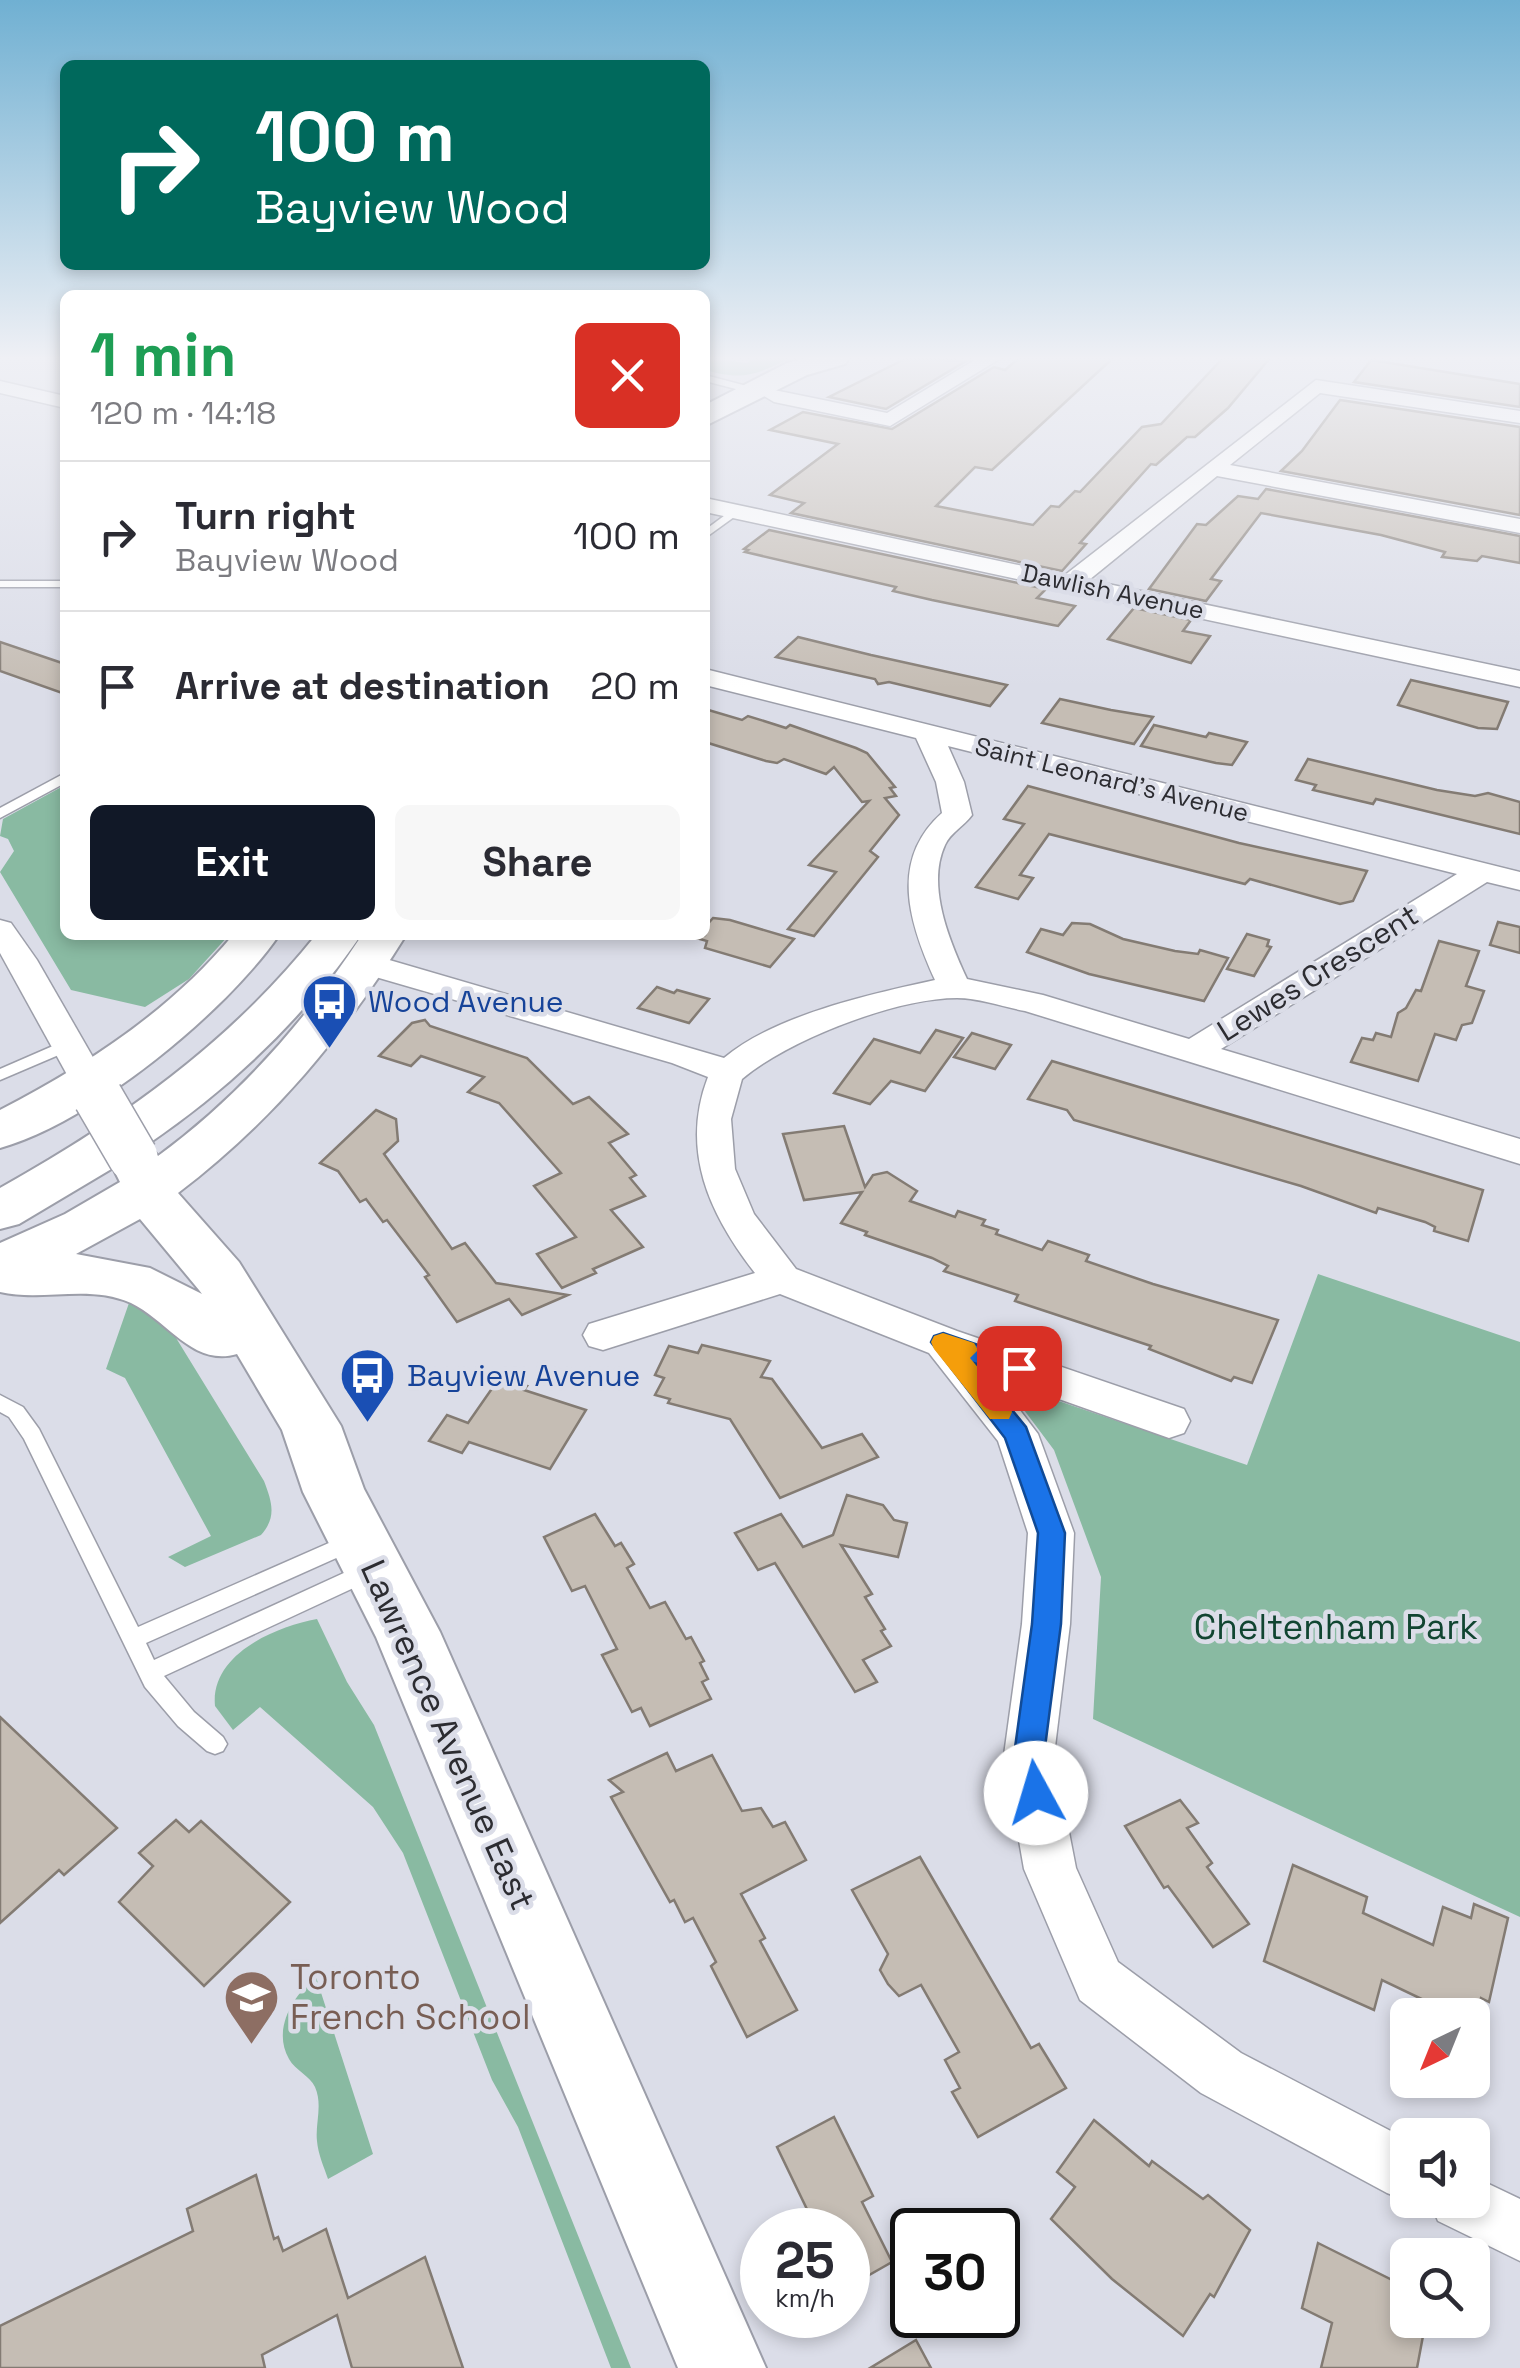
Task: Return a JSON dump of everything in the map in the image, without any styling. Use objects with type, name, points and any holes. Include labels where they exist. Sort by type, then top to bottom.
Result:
[{"type":"main road","points":[[0,1131],[174,1021],[241,957],[253,940]]},
{"type":"main road","points":[[0,1178],[148,1085],[216,1028],[297,940]]},
{"type":"main road","points":[[0,1266],[113,1211],[266,1090],[311,1043],[363,945]]},
{"type":"main road","points":[[0,1212],[87,1159],[194,1085],[284,1003],[363,945]]},
{"type":"main road","name":"Lawrence Avenue East","points":[[85,1074],[146,1182],[219,1276],[311,1426],[356,1533],[407,1632],[722,2368]]},
{"type":"main road","name":"Lawrence Avenue East","points":[[146,1182],[177,1270],[276,1428],[356,1533]]},
{"type":"main road","points":[[0,1275],[83,1271],[140,1286],[166,1297],[218,1338]]},
{"type":"street","points":[[1072,582],[1215,469],[1520,526]]},
{"type":"street","name":"Dawlish Avenue","points":[[710,506],[1520,679]]},
{"type":"street","name":"Saint Leonard's Avenue","points":[[710,677],[1520,881]]},
{"type":"street","points":[[928,733],[950,782],[957,815],[930,842],[925,884],[935,948],[955,988]]},
{"type":"street","name":"Lewes Crescent","points":[[728,1072],[806,1030],[904,994],[955,988],[1031,1002],[1192,1052],[1482,872]]},
{"type":"street","name":"Lawrence Avenue East","points":[[0,930],[85,1074]]},
{"type":"street","points":[[363,945],[728,1072],[710,1120],[716,1172],[753,1248],[782,1279],[943,1342],[1170,1421]]},
{"type":"street","points":[[1192,1052],[1520,1152]]},
{"type":"street","points":[[604,1335],[782,1279]]},
{"type":"street","points":[[943,1342],[1017,1434],[1051,1533],[1046,1624],[1029,1755],[1050,1869],[1098,1981],[1221,2074],[1390,2163]]},
{"type":"street","points":[[1490,2215],[1520,2230]]},
{"type":"lane","points":[[710,531],[736,512]]},
{"type":"lane","points":[[0,584],[60,584]]},
{"type":"lane","points":[[0,814],[60,779]]},
{"type":"lane","points":[[0,1075],[46,1051],[85,1074]]},
{"type":"lane","points":[[0,1404],[16,1412],[32,1435],[150,1672],[186,1718],[215,1744]]},
{"type":"lane","points":[[133,1639],[356,1533]]},
{"type":"lane","points":[[150,1672],[356,1533]]},
{"type":"green space","points":[[60,788],[60,940],[224,940],[189,979],[145,1007],[71,990],[0,872],[14,851],[8,839],[0,836],[3,819]]},
{"type":"green space","name":"Cheltenham Park","points":[[1318,1274],[1520,1342],[1520,1917],[1093,1719],[1101,1577],[1054,1450],[1003,1382],[1247,1465]]},
{"type":"green space","points":[[129,1303],[151,1314],[173,1333],[264,1481],[271,1503],[271,1516],[261,1535],[185,1567],[168,1557],[211,1536],[125,1378],[106,1369]]},
{"type":"green space","points":[[317,1619],[347,1682],[374,1725],[631,2368],[611,2368],[518,2127],[492,2080],[403,1853],[373,1807],[260,1707],[233,1730],[215,1706],[216,1688],[223,1672],[248,1646],[282,1629]]},
{"type":"green space","points":[[316,1977],[373,2154],[328,2179],[318,2146],[317,2094],[313,2083],[289,2059],[283,2036],[293,2003]]},
{"type":"building","points":[[805,469],[973,469],[936,506],[1033,525],[1051,506],[1059,507],[1075,491],[1080,492],[1102,469],[1147,469],[1080,543],[1086,544],[1062,571],[791,513],[804,503],[770,495]]},
{"type":"building","points":[[1520,469],[1520,515],[1281,471]]},
{"type":"building","points":[[1266,489],[1520,536],[1520,563],[1482,556],[1477,561],[1442,557],[1445,552],[1381,535],[1261,513],[1211,579],[1221,581],[1206,601],[1149,589],[1197,524],[1206,525],[1238,496],[1258,499]]},
{"type":"building","points":[[769,530],[1046,589],[1037,598],[1075,606],[1058,626],[893,591],[896,587],[745,552]]},
{"type":"building","points":[[1134,608],[1191,620],[1183,631],[1210,636],[1191,663],[1108,639]]},
{"type":"building","points":[[798,637],[1007,685],[990,706],[889,682],[878,684],[875,679],[776,657]]},
{"type":"building","points":[[0,642],[60,662],[60,692],[0,671]]},
{"type":"building","points":[[1411,680],[1508,702],[1497,729],[1478,728],[1398,705]]},
{"type":"building","points":[[1060,699],[1153,717],[1134,744],[1042,723]]},
{"type":"building","points":[[710,710],[742,720],[748,716],[786,728],[790,725],[856,748],[867,753],[895,787],[890,788],[896,796],[885,798],[899,815],[870,851],[878,857],[814,936],[788,929],[836,872],[809,865],[869,801],[862,802],[834,767],[826,774],[784,759],[777,763],[710,744]]},
{"type":"building","points":[[1154,725],[1247,742],[1232,765],[1216,763],[1141,746]]},
{"type":"building","points":[[1308,759],[1437,790],[1475,796],[1488,793],[1520,802],[1520,834],[1376,799],[1373,804],[1313,790],[1316,785],[1296,780]]},
{"type":"building","points":[[1028,786],[1239,843],[1367,871],[1353,901],[1340,904],[1250,879],[1245,884],[1049,834],[1020,875],[1033,878],[1018,899],[976,887],[1024,824],[1004,819]]},
{"type":"building","points":[[713,918],[730,920],[794,939],[770,967],[705,948],[707,941],[703,940],[710,940]]},
{"type":"building","points":[[1498,922],[1520,927],[1520,953],[1490,945]]},
{"type":"building","points":[[1072,923],[1090,924],[1123,939],[1175,951],[1198,954],[1200,950],[1228,958],[1204,1001],[1089,974],[1027,952],[1041,929],[1063,935]]},
{"type":"building","points":[[1247,934],[1269,940],[1267,946],[1271,947],[1254,976],[1227,969]]},
{"type":"building","points":[[1439,941],[1479,951],[1466,986],[1484,991],[1472,1023],[1462,1025],[1456,1040],[1435,1034],[1418,1081],[1351,1062],[1362,1038],[1373,1040],[1376,1033],[1391,1037],[1398,1013],[1406,1008],[1416,990],[1421,991]]},
{"type":"building","points":[[657,987],[709,999],[689,1023],[638,1008]]},
{"type":"building","points":[[425,1020],[430,1026],[527,1058],[573,1104],[589,1097],[628,1134],[609,1143],[636,1175],[630,1178],[645,1196],[611,1210],[643,1247],[562,1288],[537,1254],[576,1237],[534,1186],[561,1173],[499,1103],[468,1092],[484,1077],[421,1056],[411,1066],[379,1056],[412,1023]]},
{"type":"building","points":[[936,1030],[963,1038],[925,1091],[891,1081],[870,1104],[834,1093],[874,1039],[920,1053]]},
{"type":"building","points":[[972,1033],[1011,1045],[995,1069],[954,1057]]},
{"type":"building","points":[[1052,1061],[1483,1190],[1468,1241],[1434,1231],[1435,1227],[1425,1222],[1378,1208],[1376,1213],[1301,1186],[1074,1120],[1067,1110],[1028,1099]]},
{"type":"building","points":[[376,1110],[396,1119],[398,1141],[384,1154],[452,1249],[465,1243],[496,1283],[568,1295],[522,1315],[509,1299],[457,1322],[425,1277],[429,1275],[387,1220],[383,1222],[366,1199],[360,1202],[338,1171],[320,1163]]},
{"type":"building","points":[[844,1126],[865,1187],[873,1175],[887,1172],[917,1191],[910,1201],[955,1217],[958,1211],[985,1220],[982,1225],[998,1230],[996,1234],[1042,1250],[1048,1241],[1089,1255],[1086,1261],[1278,1320],[1252,1383],[1234,1377],[1231,1381],[1149,1349],[1151,1346],[1015,1301],[1018,1295],[944,1271],[948,1266],[932,1258],[841,1223],[862,1192],[804,1200],[783,1134]]},
{"type":"building","points":[[702,1345],[770,1361],[761,1377],[772,1379],[822,1448],[862,1434],[878,1457],[780,1498],[730,1419],[668,1403],[670,1399],[655,1395],[664,1378],[655,1375],[669,1346],[698,1353]]},
{"type":"building","points":[[500,1377],[527,1386],[524,1390],[586,1410],[550,1469],[469,1442],[462,1453],[429,1441],[447,1415],[468,1423]]},
{"type":"building","points":[[847,1495],[883,1505],[894,1520],[907,1523],[898,1557],[841,1545],[872,1594],[865,1597],[891,1646],[863,1660],[877,1682],[855,1692],[775,1563],[758,1570],[735,1533],[781,1514],[803,1547],[833,1535]]},
{"type":"building","points":[[595,1514],[615,1546],[621,1543],[634,1564],[627,1568],[650,1608],[665,1602],[704,1661],[700,1663],[708,1679],[702,1682],[711,1699],[650,1726],[641,1708],[632,1712],[602,1655],[617,1649],[585,1586],[572,1591],[544,1537]]},
{"type":"building","points":[[0,1717],[117,1828],[64,1875],[59,1870],[0,1923]]},
{"type":"building","points":[[667,1753],[676,1771],[712,1755],[742,1811],[761,1808],[773,1827],[785,1822],[806,1860],[741,1894],[765,1938],[760,1941],[797,2010],[747,2037],[711,1966],[716,1962],[693,1918],[685,1922],[674,1900],[670,1902],[611,1797],[623,1792],[609,1780]]},
{"type":"building","points":[[1180,1800],[1198,1823],[1187,1828],[1212,1863],[1207,1867],[1249,1924],[1213,1947],[1168,1886],[1164,1888],[1125,1826]]},
{"type":"building","points":[[176,1820],[189,1832],[201,1821],[290,1902],[204,1986],[119,1902],[153,1866],[139,1853]]},
{"type":"building","points":[[920,1857],[1031,2048],[1039,2044],[1066,2088],[978,2137],[952,2092],[960,2088],[945,2060],[959,2052],[921,1985],[899,1996],[888,1984],[880,1970],[888,1954],[852,1890]]},
{"type":"building","points":[[1293,1865],[1367,1897],[1363,1913],[1433,1945],[1443,1907],[1471,1918],[1474,1904],[1508,1918],[1490,1998],[1420,1998],[1382,1980],[1374,2010],[1264,1961]]},
{"type":"building","points":[[834,2117],[873,2196],[862,2202],[865,2208],[806,2208],[777,2147]]},
{"type":"building","points":[[1094,2120],[1149,2166],[1152,2161],[1203,2199],[1208,2195],[1250,2230],[1214,2297],[1210,2294],[1183,2336],[1112,2279],[1051,2219],[1075,2187],[1057,2172]]},
{"type":"building","points":[[256,2175],[274,2239],[278,2237],[283,2251],[326,2229],[348,2298],[425,2257],[463,2368],[352,2368],[337,2315],[262,2355],[265,2368],[0,2368],[0,2326],[193,2231],[187,2209]]},
{"type":"building","points":[[870,2218],[890,2258],[890,2263],[870,2274]]},
{"type":"building","points":[[1318,2243],[1390,2279],[1390,2338],[1423,2338],[1417,2368],[1321,2368],[1332,2323],[1302,2308]]},
{"type":"building","points":[[916,2340],[931,2368],[870,2368]]},
{"type":"slow traffic","points":[[965,1350],[943,1342],[999,1412]]},
{"type":"place","name":"Wood Avenue","points":[[329,1051]]},
{"type":"place","name":"Bayview Avenue","points":[[368,1425]]},
{"type":"place","name":"Toronto French School","points":[[251,2046]]},
{"type":"route","points":[[1019,1368],[943,1342],[1017,1434],[1051,1533],[1046,1624],[1029,1755],[1036,1793]]}]
